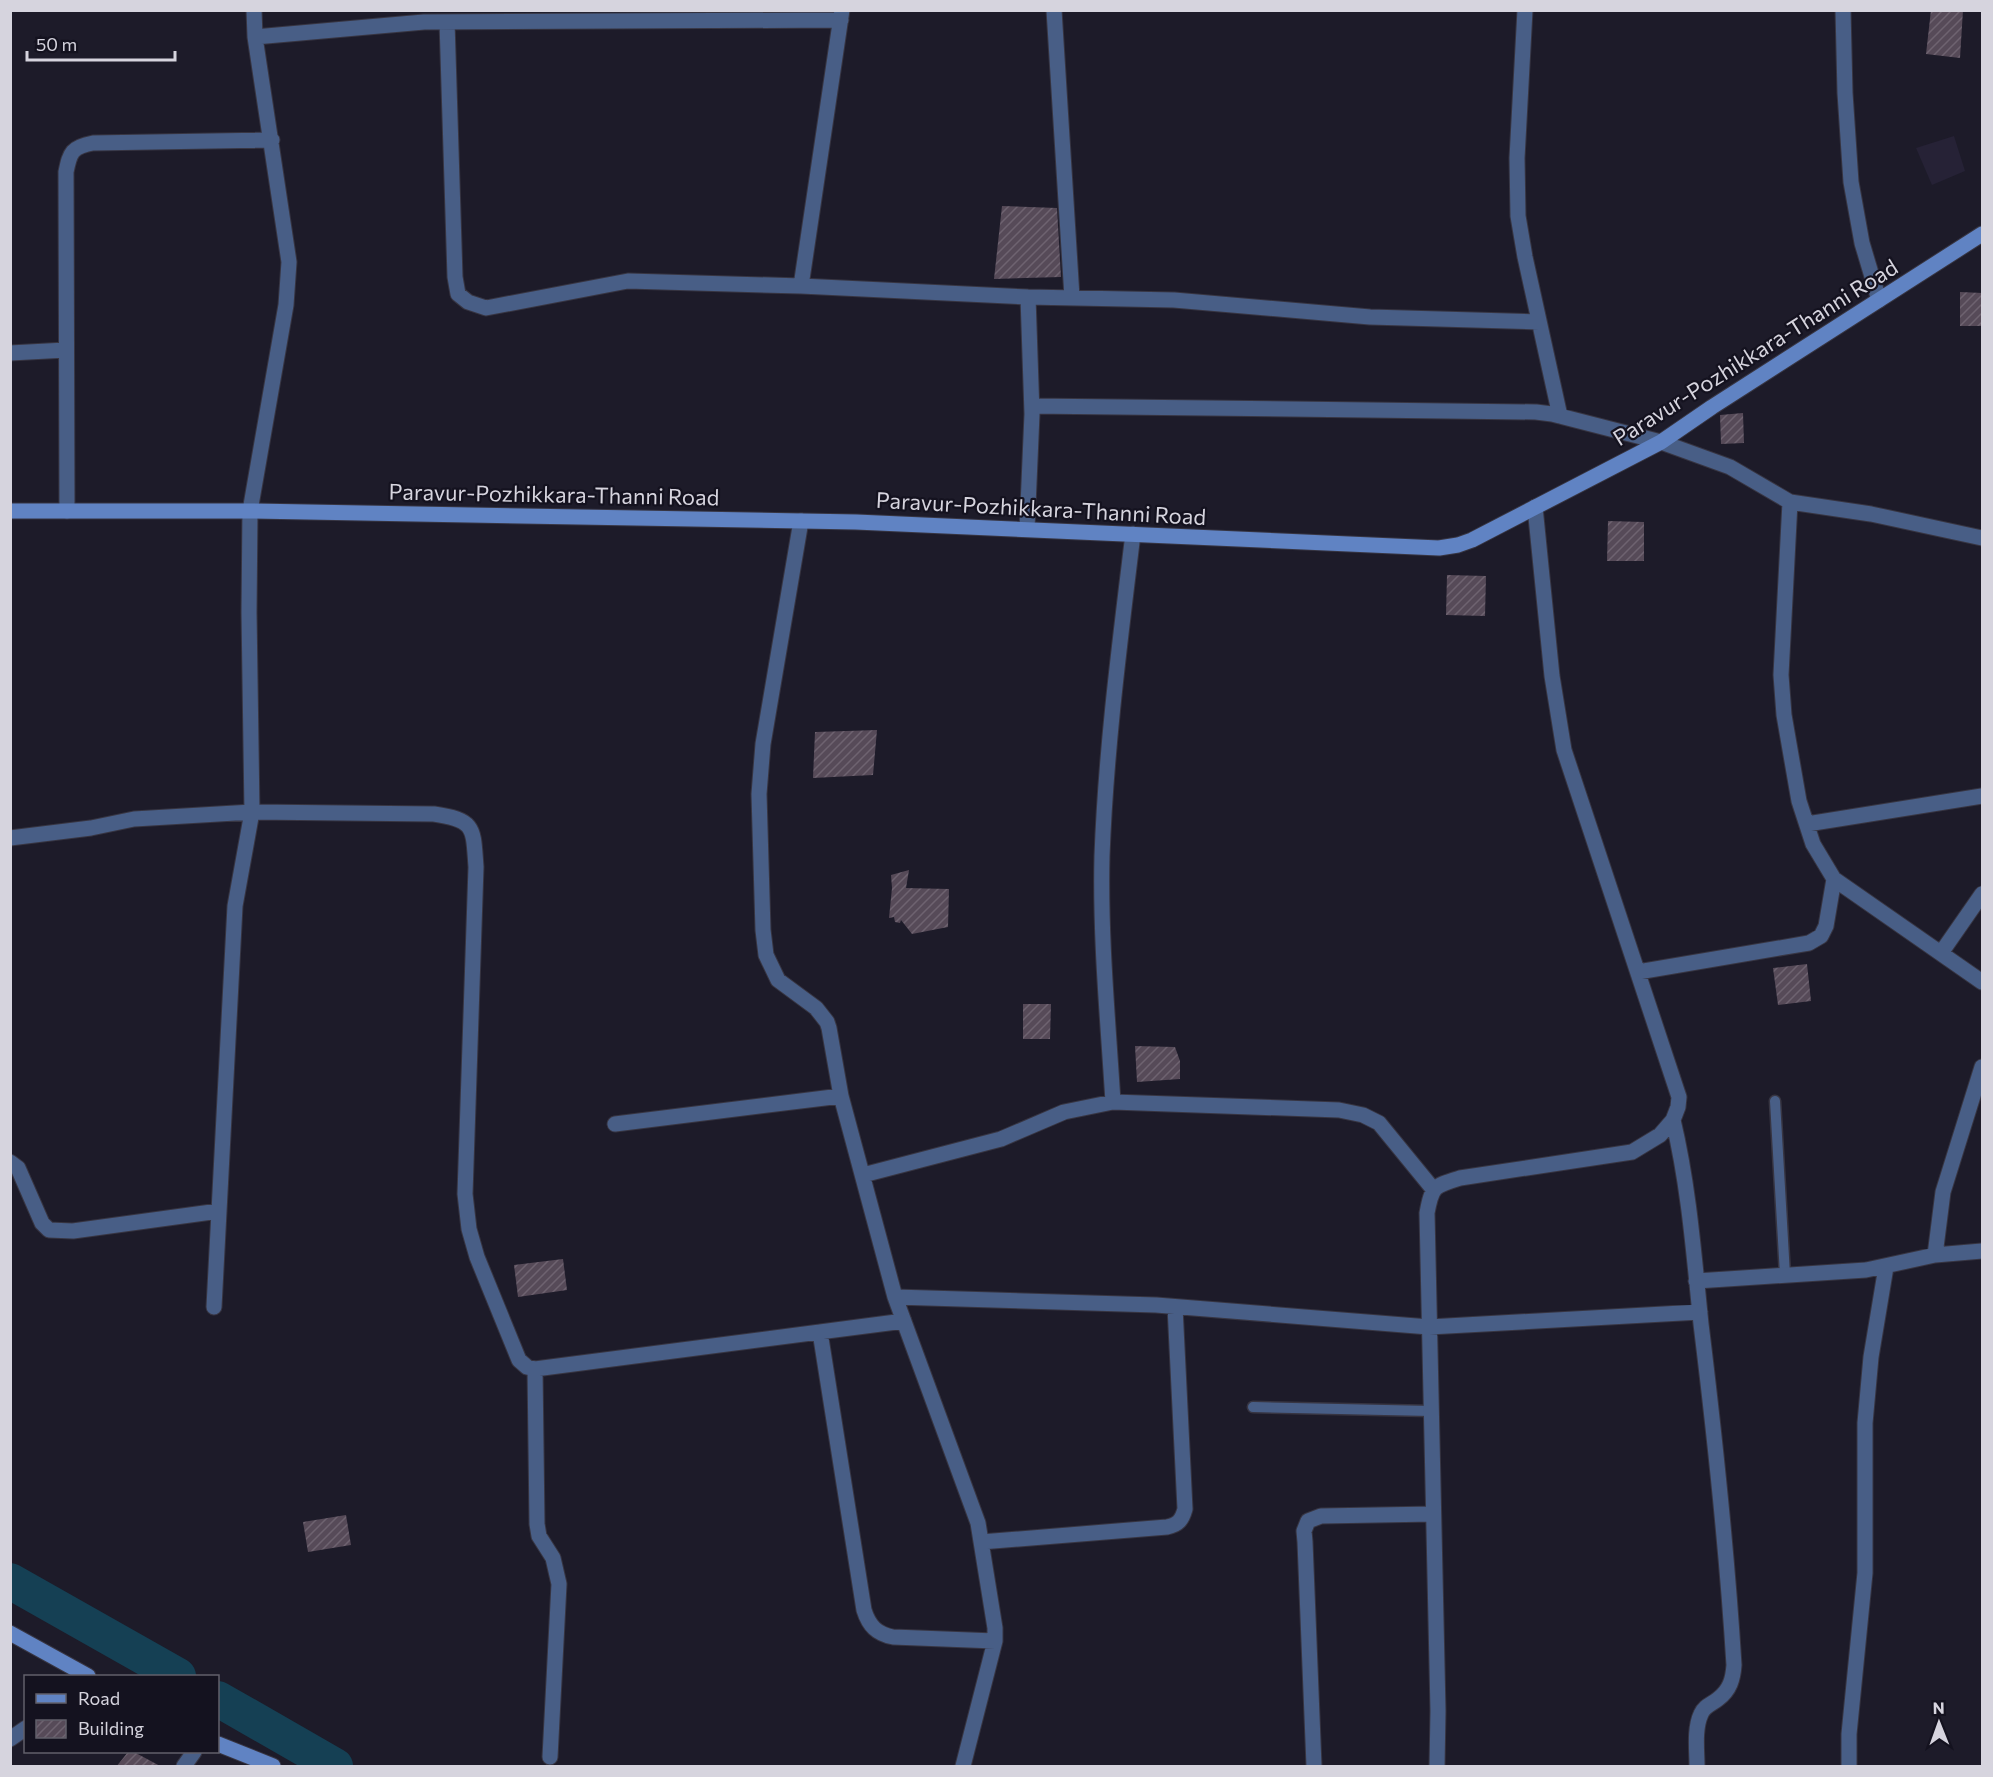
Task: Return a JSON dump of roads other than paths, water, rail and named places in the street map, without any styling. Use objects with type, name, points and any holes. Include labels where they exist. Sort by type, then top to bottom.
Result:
[{"type":"main road","name":"Paravur-Pozhikkara-Thanni Road","points":[[10,511],[250,511],[801,521],[1439,548],[1472,540],[1661,442],[1983,234]]},
{"type":"main road","points":[[10,1633],[84,1675]]},
{"type":"main road","points":[[219,1744],[273,1767]]},
{"type":"street","points":[[214,1307],[236,906],[252,812],[250,511],[286,305],[289,262],[255,36],[254,10]]},
{"type":"street","points":[[1054,10],[1072,297]]},
{"type":"street","points":[[1525,10],[1517,158],[1518,216],[1560,416]]},
{"type":"street","points":[[1843,10],[1845,93],[1851,182],[1862,243],[1879,300]]},
{"type":"street","points":[[255,36],[424,22],[841,15],[801,286]]},
{"type":"street","points":[[447,22],[455,277],[458,294],[468,302],[486,308],[628,281],[801,286],[1028,297],[1174,300],[1370,317],[1539,322]]},
{"type":"street","points":[[67,511],[66,172],[73,150],[81,145],[93,143],[272,140]]},
{"type":"street","points":[[1027,530],[1032,406],[1028,297]]},
{"type":"street","points":[[10,353],[66,350]]},
{"type":"street","points":[[1032,406],[1536,412],[1661,442],[1730,467],[1790,502],[1871,514],[1983,538]]},
{"type":"street","points":[[1790,502],[1781,675],[1784,715],[1799,801],[1813,844],[1834,879],[1983,982]]},
{"type":"street","points":[[1437,1767],[1438,1712],[1427,1213],[1433,1189],[1460,1178],[1632,1152],[1660,1135],[1673,1120],[1679,1097],[1564,750],[1552,676],[1535,507]]},
{"type":"street","points":[[801,521],[763,744],[759,794],[763,930],[766,955],[778,980],[816,1008],[827,1022],[841,1096],[895,1297],[978,1523],[995,1628],[995,1641],[963,1767]]},
{"type":"street","points":[[1113,1102],[1103,946],[1102,857],[1109,735],[1132,534]]},
{"type":"street","points":[[1807,824],[1983,796]]},
{"type":"street","points":[[10,838],[91,828],[134,819],[252,812],[434,814],[457,817],[469,826],[474,838],[476,867],[465,1194],[469,1229],[477,1257],[519,1360],[527,1367],[535,1369],[904,1322]]},
{"type":"street","points":[[1638,972],[1809,943],[1821,936],[1826,926],[1834,879]]},
{"type":"street","points":[[1941,954],[1983,894]]},
{"type":"street","points":[[1935,1255],[1943,1192],[1983,1067]]},
{"type":"street","points":[[615,1124],[841,1096]]},
{"type":"street","points":[[863,1175],[1001,1139],[1064,1112],[1113,1102],[1339,1110],[1363,1115],[1379,1124],[1433,1189]]},
{"type":"street","points":[[1673,1120],[1681,1153],[1700,1312],[1728,1571],[1734,1665],[1733,1680],[1727,1690],[1708,1705],[1701,1714],[1698,1727],[1697,1767]]},
{"type":"street","points":[[10,1162],[18,1168],[35,1211],[42,1224],[49,1230],[73,1231],[219,1211]]},
{"type":"street","points":[[1696,1281],[1886,1267],[1935,1255],[1983,1251]]},
{"type":"street","points":[[1849,1767],[1849,1734],[1865,1573],[1865,1423],[1871,1357],[1886,1267]]},
{"type":"street","points":[[895,1297],[1175,1307],[1429,1327],[1700,1312]]},
{"type":"street","points":[[981,1542],[1167,1527],[1175,1525],[1182,1519],[1185,1509],[1175,1307]]},
{"type":"street","points":[[820,1332],[867,1622],[881,1635],[893,1637],[995,1641]]},
{"type":"street","points":[[535,1369],[537,1524],[539,1536],[554,1558],[559,1584],[550,1757]]},
{"type":"street","points":[[1314,1767],[1304,1531],[1308,1521],[1322,1516],[1434,1514]]},
{"type":"street","points":[[10,1739],[24,1729]]},
{"type":"street","points":[[184,1767],[193,1753]]},
{"type":"lane","points":[[1775,1101],[1785,1275]]},
{"type":"lane","points":[[1253,1407],[1431,1411]]},
{"type":"waterway","points":[[10,1581],[176,1675]]},
{"type":"waterway","points":[[219,1700],[335,1766]]}]
